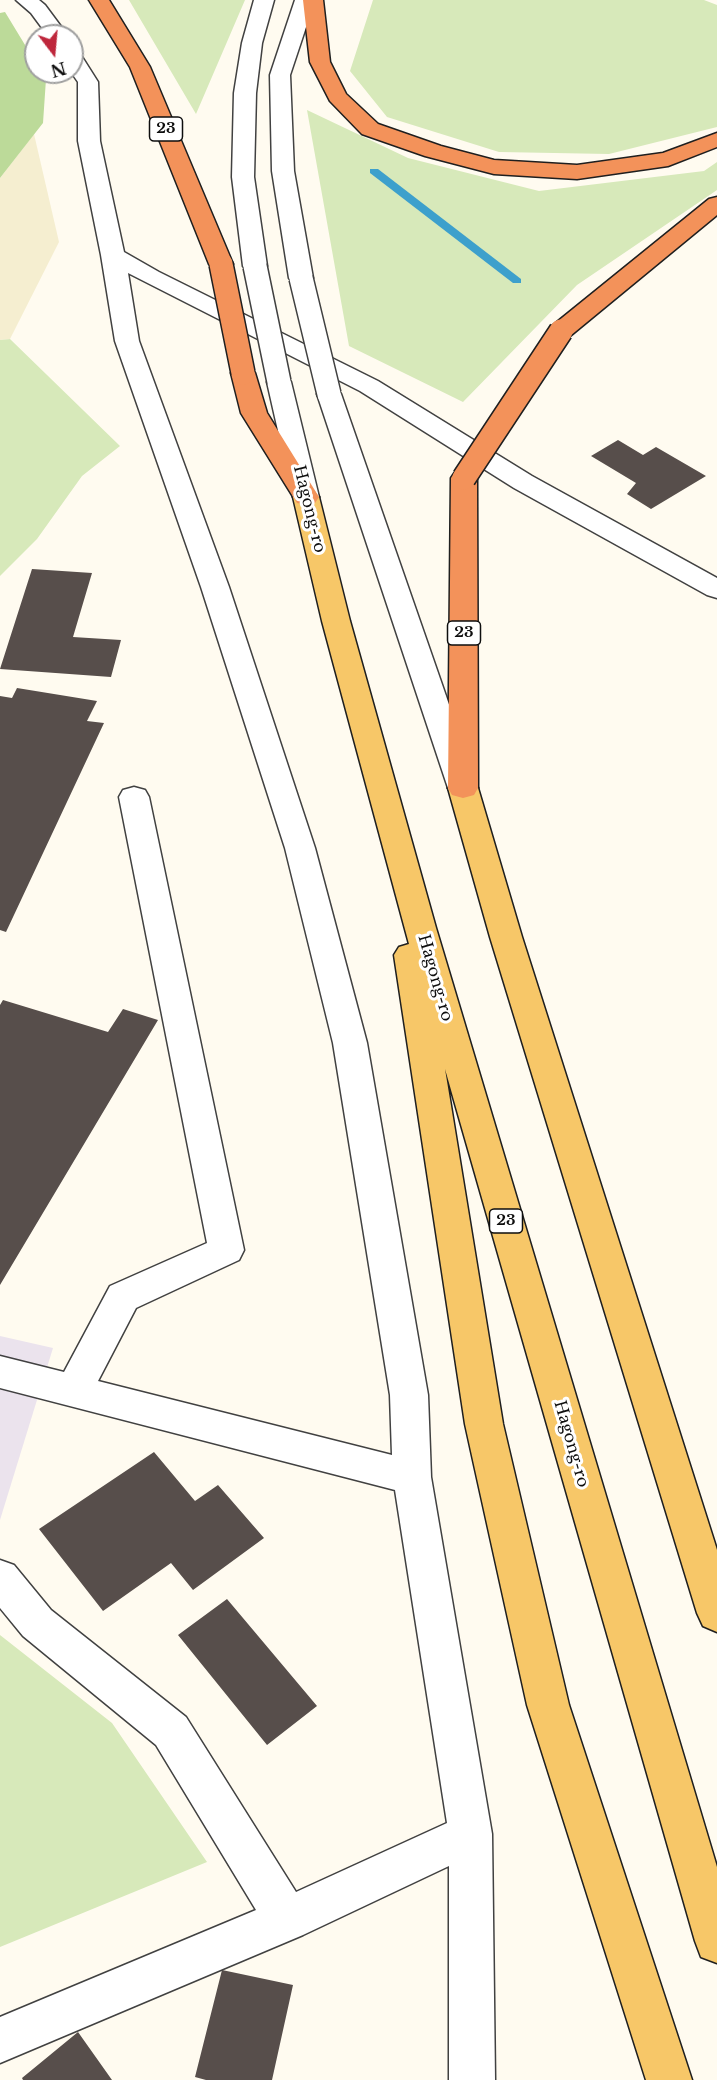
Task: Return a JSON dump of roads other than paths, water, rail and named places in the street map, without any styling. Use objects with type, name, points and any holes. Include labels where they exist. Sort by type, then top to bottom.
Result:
[{"type":"highway","name":"23","points":[[99,0],[140,67],[221,264],[243,373],[254,413],[306,497]]},
{"type":"highway","points":[[313,0],[320,62],[337,97],[370,129],[433,151],[494,167],[577,172],[668,159],[717,139]]},
{"type":"highway","name":"23","points":[[463,788],[464,478],[561,331],[717,204]]},
{"type":"main road","name":"Hagong-ro","points":[[306,497],[336,621],[428,955],[717,1941]]},
{"type":"main road","name":"23","points":[[463,788],[506,937],[717,1613]]},
{"type":"main road","points":[[385,802],[484,1424],[548,1705],[669,2080]]},
{"type":"street","points":[[26,0],[38,9],[49,24]]},
{"type":"street","name":"Hagong-ro","points":[[264,0],[252,43],[245,105],[243,177],[255,266],[306,497]]},
{"type":"street","points":[[305,0],[280,75],[283,171],[301,278],[329,394],[463,788]]},
{"type":"street","points":[[84,76],[88,82],[89,141],[113,255],[127,341],[215,587],[300,848],[350,1043],[409,1395],[412,1477],[470,1834],[472,2080]]},
{"type":"street","points":[[113,255],[151,277],[369,386],[523,482],[717,589]]},
{"type":"street","points":[[74,1390],[123,1297],[226,1250],[134,797]]},
{"type":"street","points":[[0,1372],[412,1477]]},
{"type":"street","points":[[0,1578],[37,1623],[171,1731],[287,1919]]},
{"type":"street","points":[[0,2040],[287,1919],[470,1834]]},
{"type":"waterway","points":[[374,171],[517,281]]}]
